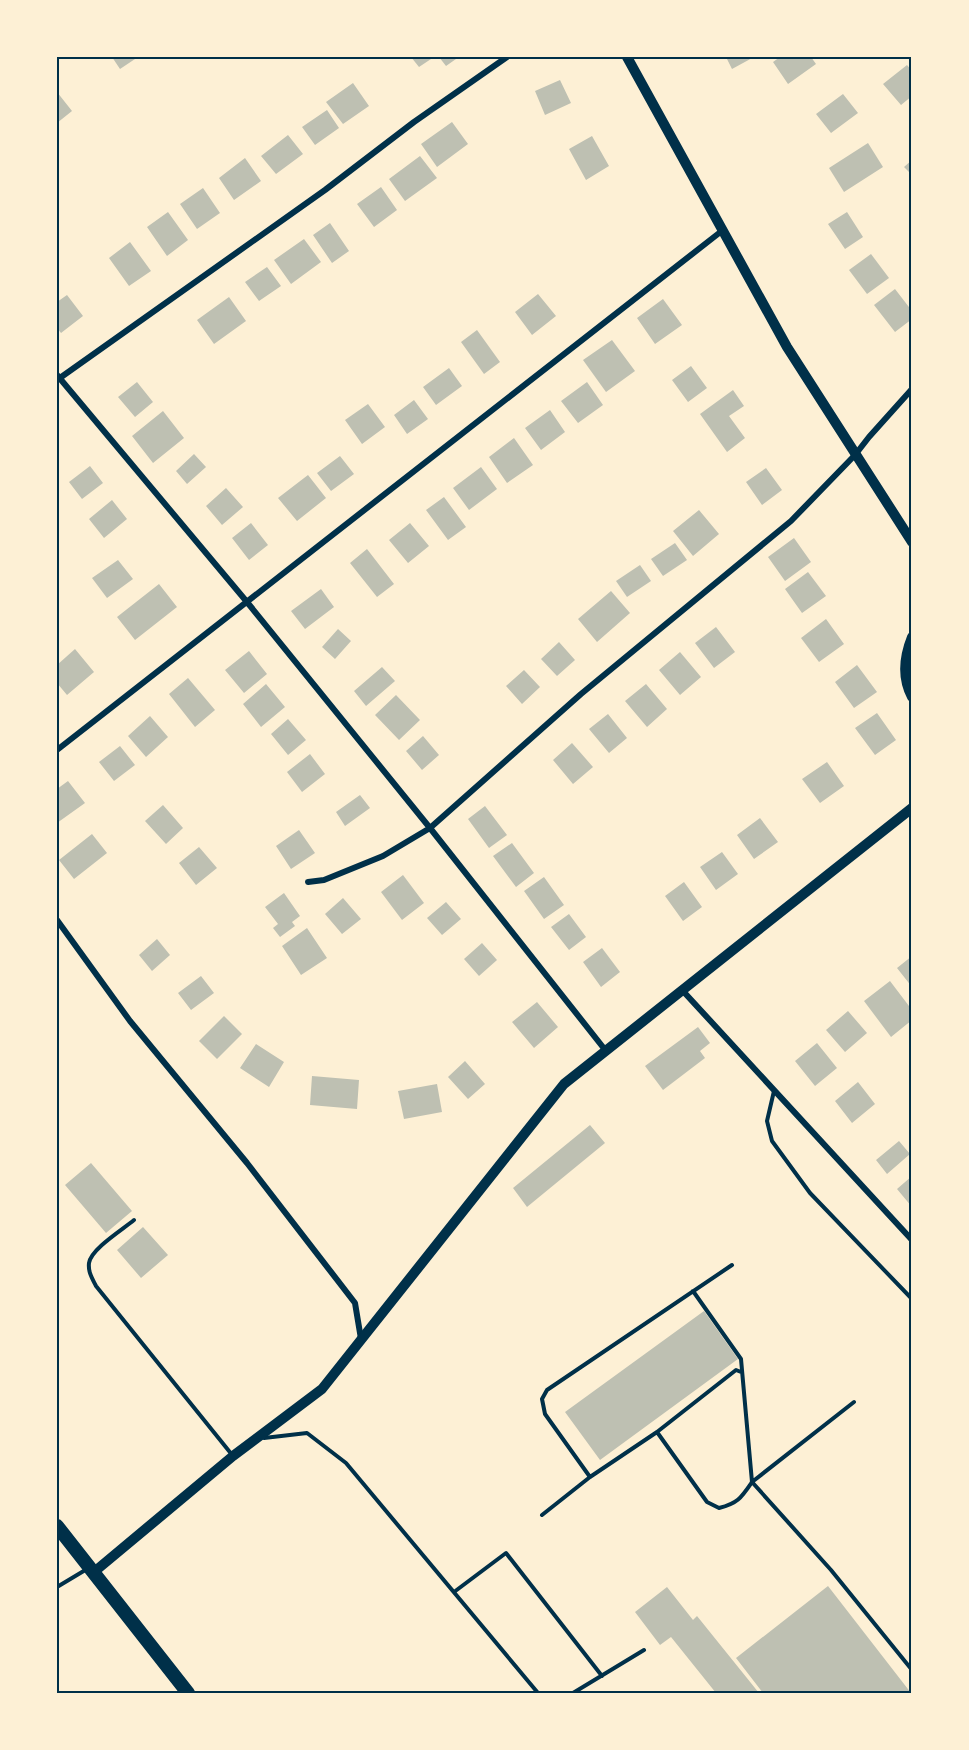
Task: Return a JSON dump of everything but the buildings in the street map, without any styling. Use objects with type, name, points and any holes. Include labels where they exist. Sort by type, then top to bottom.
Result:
[{"type":"main road","points":[[57,1526],[188,1693]]},
{"type":"street","points":[[507,57],[414,122],[326,190],[58,378],[247,602],[606,1051]]},
{"type":"street","points":[[627,57],[787,347],[912,542]]},
{"type":"street","points":[[57,750],[723,230]]},
{"type":"street","points":[[308,882],[324,880],[383,856],[430,828],[581,694],[791,521],[855,455],[912,389]]},
{"type":"street","points":[[912,637],[904,663],[907,688],[912,697]]},
{"type":"street","points":[[92,1569],[322,1389],[564,1084],[912,808]]},
{"type":"street","points":[[57,920],[130,1021],[247,1163],[355,1303],[361,1339]]},
{"type":"street","points":[[682,990],[912,1240]]},
{"type":"lane","points":[[774,1090],[767,1121],[772,1141],[810,1193],[912,1299]]},
{"type":"lane","points":[[134,1220],[101,1246],[91,1257],[90,1274],[102,1293],[234,1456]]},
{"type":"lane","points":[[591,1477],[545,1414],[542,1399],[547,1390],[732,1265]]},
{"type":"lane","points":[[693,1292],[741,1359],[752,1482],[831,1570],[912,1670]]},
{"type":"lane","points":[[542,1515],[591,1477],[657,1432],[736,1370],[742,1372]]},
{"type":"lane","points":[[657,1432],[707,1502],[719,1508],[732,1505],[741,1499],[752,1482],[854,1402]]},
{"type":"lane","points":[[257,1439],[307,1433],[346,1462],[538,1693]]},
{"type":"lane","points":[[454,1592],[506,1553],[602,1676]]},
{"type":"lane","points":[[57,1587],[92,1569]]},
{"type":"lane","points":[[573,1693],[644,1650]]}]
